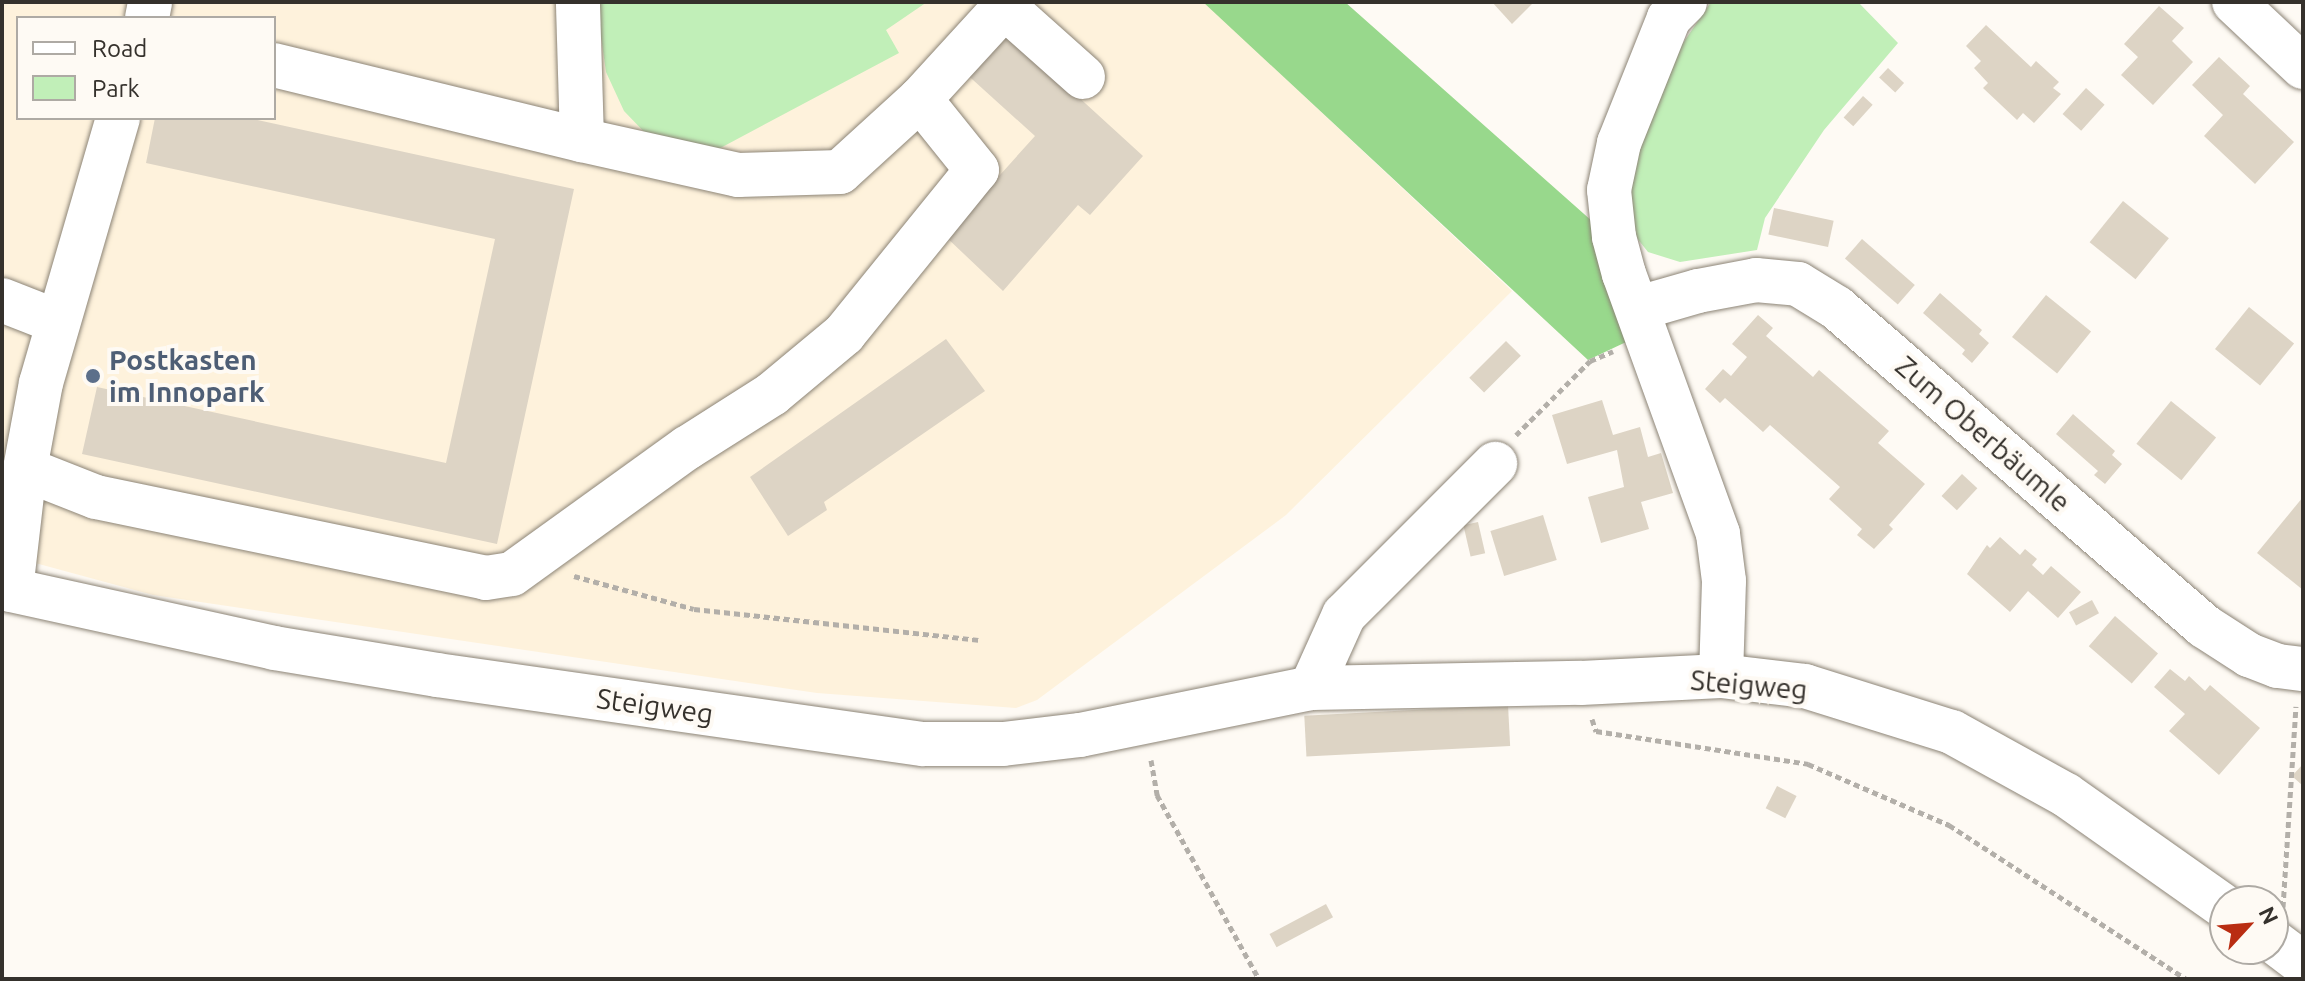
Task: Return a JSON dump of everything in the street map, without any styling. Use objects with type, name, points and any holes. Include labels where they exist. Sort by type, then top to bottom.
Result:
[{"type":"street","points":[[578,2],[582,140]]},
{"type":"street","points":[[2234,2],[2303,67]]},
{"type":"street","points":[[1668,7],[1619,143],[1609,190],[1614,237],[1632,326],[1718,534],[1724,581],[1721,676]]},
{"type":"street","points":[[276,65],[738,175],[840,172],[920,99],[997,15],[1008,14],[1018,19],[1083,77]]},
{"type":"street","points":[[25,469],[96,497],[486,578],[512,574],[687,448],[772,394],[844,334],[977,170],[920,99]]},
{"type":"street","points":[[6,589],[41,383],[117,120]]},
{"type":"street","name":"Zum Oberbäumle","points":[[1632,326],[1698,291],[1756,280],[1798,284],[1837,308],[2204,626],[2249,655],[2300,669]]},
{"type":"street","points":[[2,300],[58,322]]},
{"type":"street","points":[[1311,688],[1344,615],[1495,464]]},
{"type":"street","name":"Steigweg","points":[[6,589],[289,651],[923,744],[1003,744],[1080,735],[1311,688],[1581,683],[1721,676],[1805,686],[1952,732],[2066,795],[2209,896]]},
{"type":"street","points":[[2289,945],[2303,964]]},
{"type":"path","points":[[1495,464],[1500,450],[1590,361],[1632,326]]},
{"type":"path","points":[[531,563],[694,609],[978,640]]},
{"type":"path","points":[[2287,885],[2300,669]]},
{"type":"path","points":[[1581,683],[1596,731],[1808,764],[1949,825],[2186,979]]},
{"type":"path","points":[[1153,719],[1151,754],[1157,795],[1259,979]]},
{"type":"shaded area","points":[[2,2],[1204,2],[1512,291],[1286,515],[1037,700],[1016,708],[817,693],[153,595],[2,554]]},
{"type":"green space","points":[[596,2],[927,2],[886,30],[899,53],[711,153],[650,138],[624,111],[606,72]]},
{"type":"green space","points":[[1203,2],[1345,2],[1610,237],[1646,340],[1624,343],[1588,360]]},
{"type":"green space","points":[[1711,2],[1858,2],[1898,43],[1824,130],[1765,218],[1757,250],[1680,262],[1648,252],[1629,228],[1630,166],[1681,46]]},
{"type":"building","points":[[1492,2],[1534,2],[1512,24]]},
{"type":"building","points":[[2159,6],[2184,28],[2172,41],[2193,62],[2153,105],[2121,75],[2138,57],[2124,44]]},
{"type":"building","points":[[1986,25],[2031,67],[2036,61],[2059,82],[2053,88],[2061,94],[2034,123],[2023,113],[2017,120],[1983,88],[1988,83],[1974,68],[1981,61],[1966,46]]},
{"type":"building","points":[[1003,28],[1143,156],[1090,215],[1078,205],[1003,291],[945,236],[1035,136],[962,70]]},
{"type":"building","points":[[2219,57],[2250,86],[2243,94],[2294,142],[2255,184],[2204,136],[2223,115],[2192,85]]},
{"type":"building","points":[[1888,68],[1904,83],[1895,93],[1879,78]]},
{"type":"building","points":[[2086,88],[2105,105],[2081,131],[2063,114]]},
{"type":"building","points":[[1863,96],[1873,105],[1853,126],[1844,118]]},
{"type":"building","points":[[155,120],[257,120],[574,189],[497,544],[82,454],[97,387],[446,463],[495,239],[146,163]]},
{"type":"building","points":[[2123,201],[2169,238],[2135,279],[2090,242]]},
{"type":"building","points":[[1774,208],[1834,221],[1828,247],[1768,234]]},
{"type":"building","points":[[1862,239],[1915,285],[1898,305],[1845,259]]},
{"type":"building","points":[[1940,293],[1982,330],[1979,334],[1989,343],[1972,363],[1962,354],[1965,350],[1923,313]]},
{"type":"building","points":[[2046,295],[2091,332],[2057,373],[2012,337]]},
{"type":"building","points":[[2249,307],[2294,344],[2260,385],[2215,349]]},
{"type":"building","points":[[1758,315],[1773,328],[1766,336],[1813,377],[1819,370],[1889,431],[1878,443],[1925,484],[1889,525],[1893,529],[1874,549],[1857,535],[1862,529],[1829,499],[1840,487],[1770,425],[1763,432],[1725,398],[1720,403],[1705,389],[1723,369],[1731,376],[1747,357],[1732,344]]},
{"type":"building","points":[[946,339],[985,391],[824,502],[827,510],[788,536],[750,477]]},
{"type":"building","points":[[1506,341],[1521,356],[1484,393],[1469,378]]},
{"type":"building","points":[[1602,400],[1613,435],[1640,427],[1648,457],[1661,453],[1673,493],[1641,502],[1649,529],[1601,543],[1588,497],[1624,487],[1617,450],[1567,464],[1552,415]]},
{"type":"building","points":[[2171,401],[2216,438],[2181,480],[2136,444]]},
{"type":"building","points":[[2073,414],[2115,451],[2112,455],[2122,464],[2105,484],[2094,475],[2098,471],[2056,434]]},
{"type":"building","points":[[1962,474],[1977,488],[1957,510],[1942,496]]},
{"type":"building","points":[[2303,497],[2303,590],[2257,553]]},
{"type":"building","points":[[1543,515],[1557,560],[1504,576],[1490,531]]},
{"type":"building","points":[[1478,522],[1485,553],[1471,557],[1463,525]]},
{"type":"building","points":[[2000,537],[2020,555],[2025,549],[2037,559],[2032,565],[2043,575],[2051,566],[2081,592],[2058,618],[2028,591],[2010,612],[1967,574],[1987,545],[1990,548]]},
{"type":"building","points":[[2092,600],[2099,613],[2076,625],[2069,612]]},
{"type":"building","points":[[2115,616],[2158,653],[2132,684],[2089,646]]},
{"type":"building","points":[[2170,669],[2185,681],[2189,676],[2205,691],[2210,685],[2260,728],[2219,775],[2169,731],[2185,714],[2154,687]]},
{"type":"building","points":[[1508,705],[1510,746],[1306,757],[1304,716]]},
{"type":"building","points":[[2303,764],[2303,786],[2292,776]]},
{"type":"building","points":[[1777,786],[1797,796],[1785,818],[1766,808]]},
{"type":"building","points":[[1326,904],[1333,917],[1277,947],[1269,934]]},
{"type":"place","name":"Postkasten im Innopark","points":[[93,376]]}]
